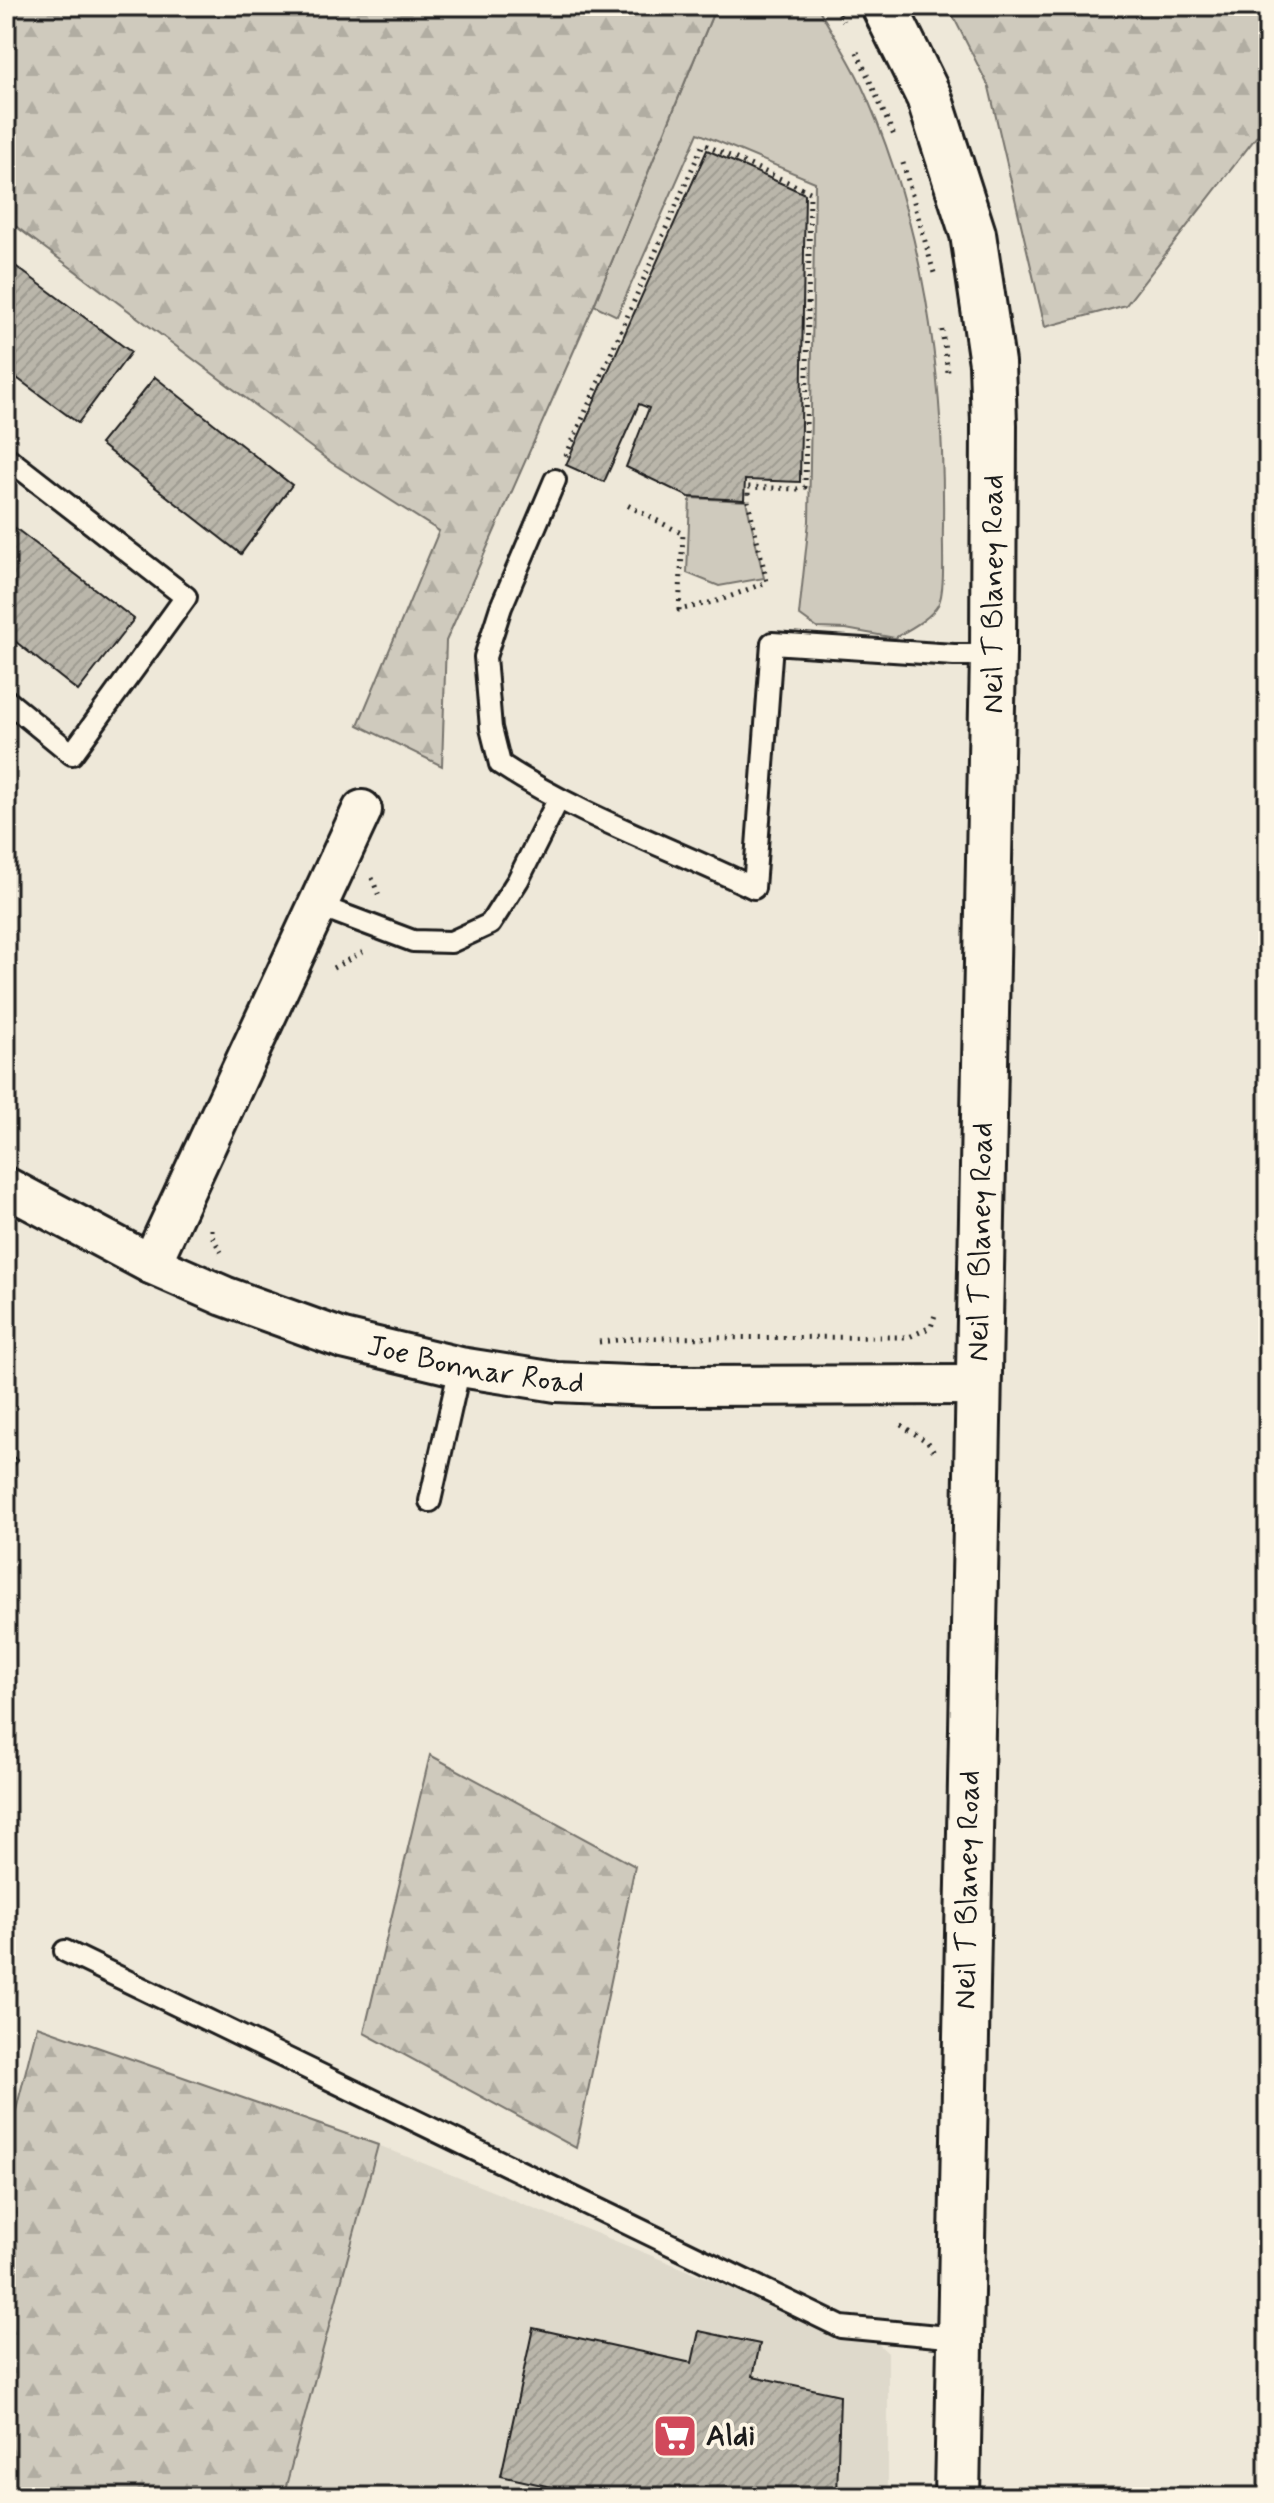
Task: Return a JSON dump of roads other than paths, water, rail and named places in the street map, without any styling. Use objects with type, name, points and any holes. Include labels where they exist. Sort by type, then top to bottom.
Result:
[{"type":"main road","name":"Neil T Blaney Road","points":[[884,6],[929,97],[973,234],[992,363],[993,655],[957,2497]]},
{"type":"street","points":[[151,1264],[362,810]]},
{"type":"street","name":"Joe Bonnar Road","points":[[6,1187],[151,1264],[224,1296],[343,1339],[460,1367],[556,1382],[653,1386],[978,1385]]},
{"type":"lane","points":[[6,457],[186,597],[72,754],[6,700]]},
{"type":"lane","points":[[555,480],[501,607],[485,657],[491,728],[500,764],[558,800],[754,888],[772,643],[993,655]]},
{"type":"lane","points":[[317,905],[413,941],[451,942],[490,924],[518,880],[558,800]]},
{"type":"lane","points":[[430,1501],[460,1367]]},
{"type":"lane","points":[[65,1951],[841,2327],[959,2338]]},
{"type":"place","name":"Aldi","points":[[675,2436]]}]
